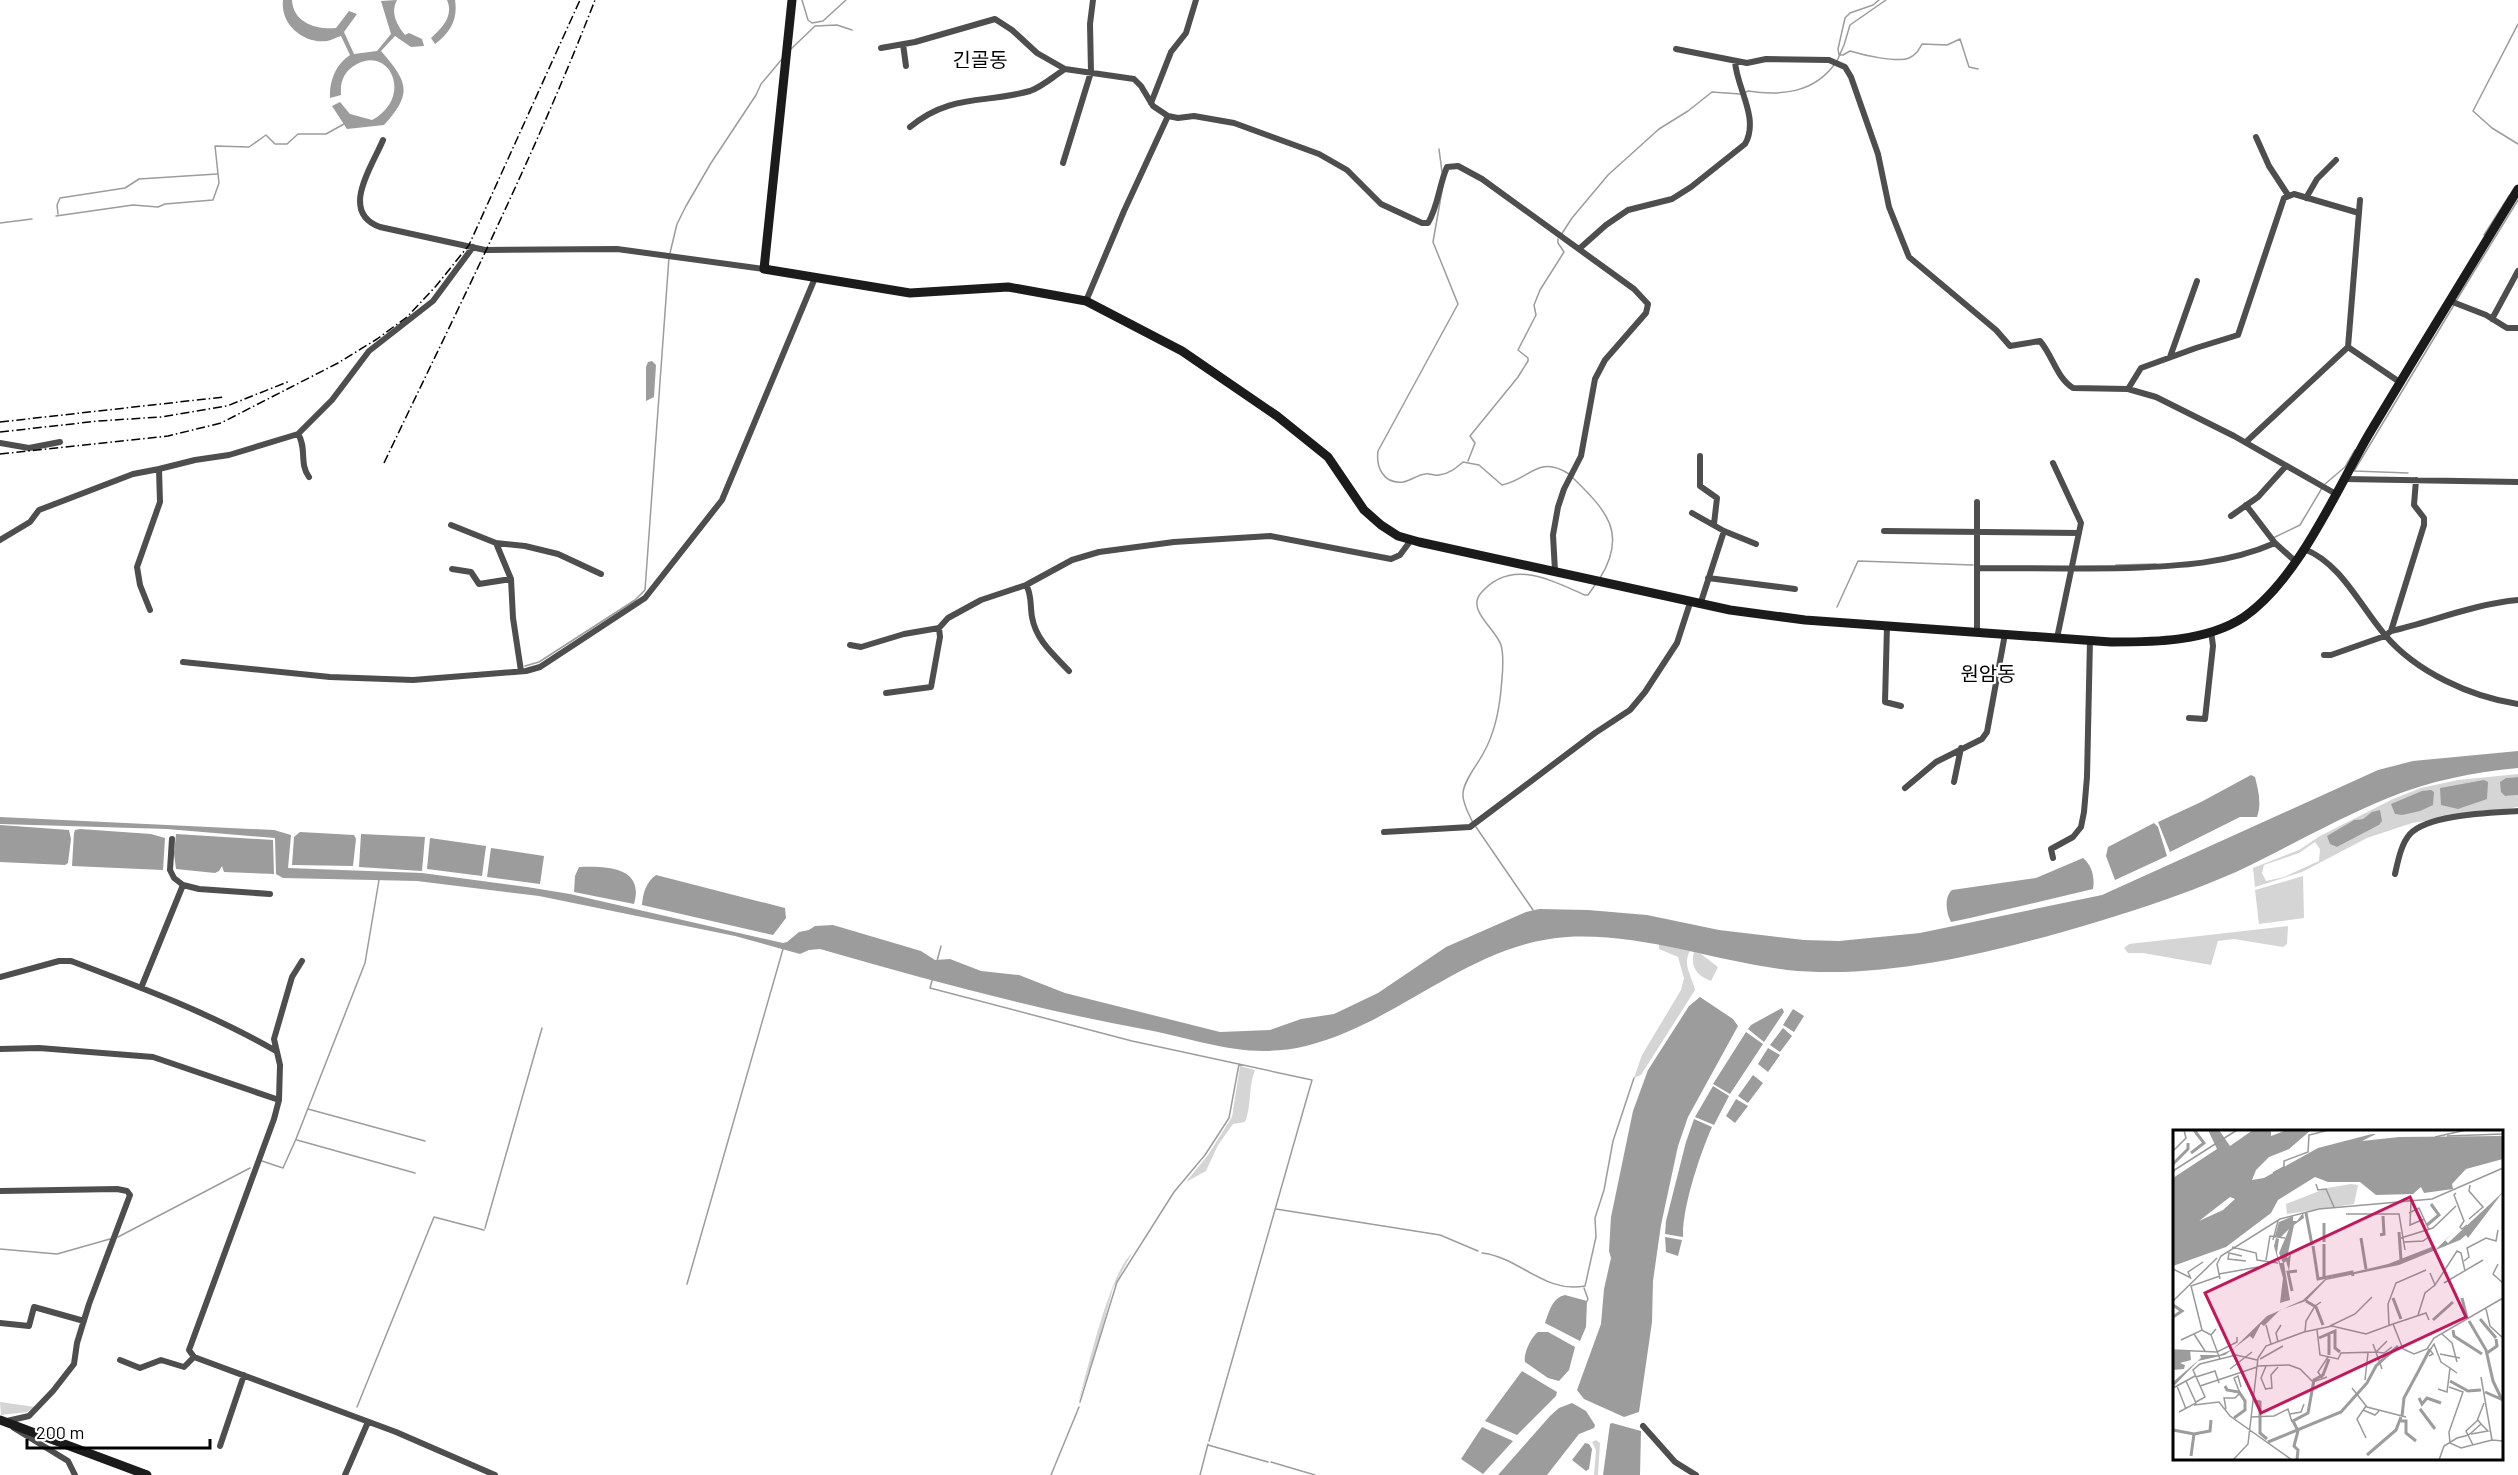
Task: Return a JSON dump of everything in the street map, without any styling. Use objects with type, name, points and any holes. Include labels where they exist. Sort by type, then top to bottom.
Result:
[{"type":"main road","points":[[792,0],[764,269],[910,293],[1008,287],[1086,301],[1182,351],[1277,416],[1328,457],[1364,510],[1389,531],[1411,540],[1695,604],[1805,620],[2111,642],[2171,640],[2230,624],[2251,611],[2269,595],[2304,549],[2518,189]]},
{"type":"main road","points":[[3,1421],[147,1475]]},
{"type":"street","points":[[1062,163],[1091,72],[1090,24],[1093,0]]},
{"type":"street","points":[[1150,103],[1171,52],[1186,33],[1196,0]]},
{"type":"street","points":[[881,48],[995,19],[1012,30],[1037,53],[1065,69],[1134,79],[1141,86],[1150,103],[1168,116],[1178,118],[1194,116],[1234,123],[1305,148],[1340,165],[1381,204],[1422,224],[1428,223],[1431,218],[1447,167],[1458,166],[1482,178],[1634,289],[1648,304],[1646,313],[1605,360],[1595,379],[1581,456],[1564,489],[1558,507],[1553,535],[1555,571]]},
{"type":"street","points":[[903,44],[906,66]]},
{"type":"street","points":[[1676,49],[1747,63],[1766,59],[1829,60],[1845,67],[1851,77],[1878,154],[1889,207],[1909,257],[1996,330],[2010,345],[2040,341],[2048,350],[2061,377],[2073,388],[2128,389],[2156,397],[2193,413],[2336,494]]},
{"type":"street","points":[[1579,249],[1606,225],[1628,210],[1659,204],[1691,187],[1745,144],[1749,134],[1746,99],[1736,73],[1735,61]]},
{"type":"street","points":[[910,127],[921,118],[948,105],[1032,90],[1065,69]]},
{"type":"street","points":[[1086,301],[1168,116]]},
{"type":"street","points":[[2256,137],[2269,166],[2288,195]]},
{"type":"street","points":[[383,140],[359,197],[363,217],[369,223],[380,227],[495,250],[617,249],[764,269]]},
{"type":"street","points":[[2306,198],[2317,179],[2336,160]]},
{"type":"street","points":[[2128,389],[2141,368],[2238,335],[2281,204],[2288,195],[2294,194],[2359,213]]},
{"type":"street","points":[[2246,442],[2348,347],[2360,200]]},
{"type":"street","points":[[0,540],[30,522],[39,510],[133,474],[230,454],[298,434],[332,400],[369,351],[433,301],[474,247]]},
{"type":"street","points":[[2492,319],[2518,271]]},
{"type":"street","points":[[183,662],[330,677],[413,680],[521,671],[540,667],[645,598],[722,500],[815,278]]},
{"type":"street","points":[[2170,357],[2198,281]]},
{"type":"street","points":[[2450,301],[2507,327],[2518,328]]},
{"type":"street","points":[[2348,347],[2401,383]]},
{"type":"street","points":[[298,434],[302,441],[303,463],[309,477]]},
{"type":"street","points":[[0,443],[29,448],[60,442]]},
{"type":"street","points":[[1700,456],[1700,486],[1717,498],[1714,524]]},
{"type":"street","points":[[2053,463],[2081,523],[2057,638]]},
{"type":"street","points":[[2231,516],[2258,497],[2286,466]]},
{"type":"street","points":[[150,610],[140,585],[137,567],[160,502],[159,469]]},
{"type":"street","points":[[2344,479],[2518,482]]},
{"type":"street","points":[[2388,633],[2424,525],[2424,518],[2414,505],[2416,480]]},
{"type":"street","points":[[1977,502],[1977,632]]},
{"type":"street","points":[[2246,505],[2292,565]]},
{"type":"street","points":[[1692,513],[1724,531],[1756,544]]},
{"type":"street","points":[[451,525],[496,543],[525,546],[558,554],[601,574]]},
{"type":"street","points":[[1384,832],[1470,827],[1595,733],[1630,710],[1645,692],[1677,643],[1708,578],[1724,531]]},
{"type":"street","points":[[1884,531],[2079,533]]},
{"type":"street","points":[[850,645],[861,646],[904,634],[939,628],[948,618],[981,600],[1026,585],[1072,560],[1099,552],[1174,542],[1270,536],[1391,559],[1400,555],[1411,540]]},
{"type":"street","points":[[496,543],[511,579],[513,618],[521,671]]},
{"type":"street","points":[[1977,568],[2071,569],[2193,566],[2250,554],[2275,543]]},
{"type":"street","points":[[2304,549],[2330,566],[2388,633],[2397,648],[2421,666],[2448,682],[2494,700],[2518,704]]},
{"type":"street","points":[[452,569],[471,573],[479,584],[511,579]]},
{"type":"street","points":[[1708,578],[1795,590]]},
{"type":"street","points":[[1026,585],[1039,637],[1069,671]]},
{"type":"street","points":[[2324,655],[2331,655],[2388,633],[2488,603],[2518,600]]},
{"type":"street","points":[[1887,626],[1885,702],[1901,706]]},
{"type":"street","points":[[886,693],[931,687],[940,637],[939,628]]},
{"type":"street","points":[[2189,718],[2205,719],[2213,646],[2211,631]]},
{"type":"street","points":[[1905,788],[1936,762],[1982,738],[1990,726],[2005,634]]},
{"type":"street","points":[[2053,858],[2051,849],[2073,837],[2081,827],[2084,812],[2090,640]]},
{"type":"street","points":[[1954,782],[1961,748]]},
{"type":"street","points":[[2396,874],[2402,848],[2410,834],[2430,822],[2518,810]]},
{"type":"street","points":[[172,839],[170,870],[174,878],[183,885],[199,889],[270,894]]},
{"type":"street","points":[[141,988],[183,885]]},
{"type":"street","points":[[0,977],[59,961],[71,961],[141,988],[252,1037],[276,1051]]},
{"type":"street","points":[[302,961],[292,977],[274,1039],[280,1065],[279,1100],[274,1119],[189,1350],[194,1357],[368,1422],[495,1475]]},
{"type":"street","points":[[0,1049],[39,1048],[153,1057],[279,1100]]},
{"type":"street","points":[[0,1191],[117,1189],[129,1193],[130,1199],[84,1321],[75,1350],[74,1364],[42,1404],[29,1416],[3,1421]]},
{"type":"street","points":[[0,1323],[29,1326],[34,1307],[84,1321]]},
{"type":"street","points":[[120,1360],[140,1368],[161,1360],[184,1367],[194,1357]]},
{"type":"street","points":[[220,1446],[244,1375]]},
{"type":"street","points":[[3,1421],[68,1461],[75,1475]]},
{"type":"street","points":[[345,1475],[368,1422]]},
{"type":"street","points":[[1643,1426],[1675,1462],[1696,1475]]},
{"type":"shaded area","points":[[283,0],[292,0],[293,8],[301,19],[321,28],[336,28],[349,11],[357,14],[344,32],[354,54],[377,51],[391,34],[381,1],[397,0],[394,14],[399,27],[405,35],[409,33],[422,39],[424,46],[411,47],[395,36],[381,51],[397,71],[404,88],[400,104],[384,125],[347,129],[332,106],[340,102],[350,114],[372,120],[385,110],[392,99],[393,77],[387,68],[379,62],[369,60],[357,64],[344,77],[341,95],[330,98],[334,74],[350,55],[341,36],[327,41],[318,41],[302,36],[295,31],[285,17]]},
{"type":"shaded area","points":[[447,0],[455,0],[454,19],[449,30],[435,44],[431,38],[443,26],[448,16]]},
{"type":"shaded area","points":[[652,361],[656,365],[654,397],[646,401],[646,367],[648,362]]},
{"type":"shaded area","points":[[2518,751],[2518,768],[2452,778],[2404,792],[2349,815],[2236,872],[2193,890],[2104,920],[1992,950],[1890,969],[1821,972],[1759,966],[1623,939],[1567,937],[1532,942],[1498,953],[1340,1035],[1306,1046],[1264,1051],[1226,1047],[1024,1004],[820,949],[800,954],[735,936],[539,896],[417,881],[283,878],[276,874],[275,838],[167,829],[0,824],[0,817],[274,830],[291,835],[288,868],[422,873],[527,887],[570,894],[783,943],[799,932],[815,926],[833,925],[921,951],[935,960],[950,959],[981,971],[1019,975],[1065,993],[1220,1032],[1270,1030],[1301,1019],[1334,1014],[1378,993],[1446,947],[1526,912],[1539,909],[1647,915],[1719,930],[1804,940],[1839,941],[1920,933],[2102,895],[2378,770],[2413,761]]},
{"type":"shaded area","points":[[2518,774],[2518,777],[2506,778],[2505,796],[2518,795],[2518,807],[2412,823],[2367,838],[2302,872],[2255,887],[2253,868],[2299,850],[2320,836],[2393,799],[2421,788],[2458,780]],"holes":[[[2363,819],[2379,825],[2337,847],[2328,836],[2354,820]],[[2315,842],[2320,849],[2319,861],[2284,877],[2266,881],[2262,873],[2264,865],[2299,853]]]},
{"type":"shaded area","points":[[2251,775],[2255,777],[2258,792],[2257,817],[2240,817],[2170,852],[2158,822]]},
{"type":"shaded area","points":[[2518,777],[2518,795],[2505,796],[2501,792],[2500,782],[2506,778]]},
{"type":"shaded area","points":[[2484,780],[2488,782],[2487,799],[2458,809],[2441,805],[2440,788]]},
{"type":"shaded area","points":[[2422,791],[2434,792],[2433,805],[2420,811],[2402,815],[2395,814],[2391,804]]},
{"type":"shaded area","points":[[2380,810],[2382,821],[2379,825],[2337,847],[2330,844],[2327,836],[2354,820],[2363,819],[2372,812]]},
{"type":"shaded area","points":[[2154,823],[2158,827],[2167,856],[2115,880],[2106,856],[2108,847]]},
{"type":"shaded area","points":[[0,825],[69,830],[71,839],[68,863],[65,865],[0,862]]},
{"type":"shaded area","points":[[75,830],[151,834],[165,838],[163,870],[72,866],[74,833]]},
{"type":"shaded area","points":[[300,832],[354,835],[356,839],[353,866],[292,865],[294,837]]},
{"type":"shaded area","points":[[176,834],[273,840],[274,874],[224,872],[222,866],[215,873],[176,869],[174,854]]},
{"type":"shaded area","points":[[361,834],[425,837],[422,871],[359,867]]},
{"type":"shaded area","points":[[430,838],[486,846],[482,876],[427,869]]},
{"type":"shaded area","points":[[491,848],[544,856],[540,884],[487,877]]},
{"type":"shaded area","points":[[2083,858],[2089,864],[2092,872],[2093,889],[1951,922],[1949,918],[1947,901],[1952,890],[2036,878]]},
{"type":"shaded area","points":[[579,867],[611,868],[628,875],[634,882],[636,891],[634,904],[574,892],[575,876]]},
{"type":"shaded area","points":[[656,875],[785,908],[786,918],[773,935],[642,905],[646,888]]},
{"type":"shaded area","points":[[2303,876],[2304,918],[2259,924],[2255,890]]},
{"type":"shaded area","points":[[2288,926],[2287,944],[2283,947],[2234,939],[2218,941],[2211,965],[2143,953],[2128,953],[2124,948],[2129,944]]},
{"type":"shaded area","points":[[1659,944],[1690,951],[1687,966],[1695,990],[1641,1075],[1634,1078],[1642,1055],[1681,990],[1684,978],[1678,957],[1659,949]]},
{"type":"shaded area","points":[[1694,952],[1701,954],[1718,967],[1711,981],[1696,970],[1693,962]]},
{"type":"shaded area","points":[[1700,997],[1733,1019],[1738,1026],[1688,1117],[1678,1146],[1661,1225],[1653,1281],[1652,1322],[1639,1412],[1624,1417],[1584,1399],[1577,1390],[1601,1324],[1604,1289],[1611,1258],[1609,1251],[1611,1217],[1633,1111],[1648,1070],[1689,1006]]},
{"type":"shaded area","points":[[1782,1008],[1784,1012],[1764,1042],[1748,1029],[1751,1025]]},
{"type":"shaded area","points":[[1793,1009],[1804,1016],[1794,1032],[1783,1025]]},
{"type":"shaded area","points":[[1783,1028],[1792,1036],[1780,1052],[1770,1045]]},
{"type":"shaded area","points":[[1746,1032],[1763,1044],[1730,1094],[1713,1084]]},
{"type":"shaded area","points":[[1768,1048],[1780,1055],[1768,1072],[1758,1064]]},
{"type":"shaded area","points":[[1240,1066],[1255,1070],[1245,1122],[1233,1124],[1218,1145],[1206,1171],[1186,1182],[1208,1155],[1232,1117]]},
{"type":"shaded area","points":[[1753,1075],[1763,1083],[1748,1103],[1738,1096]]},
{"type":"shaded area","points":[[1713,1086],[1729,1096],[1714,1125],[1695,1117]]},
{"type":"shaded area","points":[[1736,1099],[1748,1106],[1735,1123],[1726,1116]]},
{"type":"shaded area","points":[[1694,1119],[1712,1127],[1697,1166],[1685,1211],[1683,1237],[1665,1234],[1666,1221]]},
{"type":"shaded area","points":[[1665,1237],[1682,1240],[1678,1256],[1666,1252]]},
{"type":"shaded area","points":[[1132,1253],[1113,1288],[1098,1344],[1078,1403],[1107,1301],[1123,1264]]},
{"type":"shaded area","points":[[1565,1295],[1587,1301],[1586,1327],[1580,1341],[1545,1323],[1554,1302]]},
{"type":"shaded area","points":[[1538,1332],[1548,1332],[1575,1347],[1569,1370],[1559,1381],[1548,1378],[1525,1362],[1528,1346]]},
{"type":"shaded area","points":[[1522,1371],[1557,1392],[1556,1396],[1517,1435],[1485,1421]]},
{"type":"shaded area","points":[[0,1402],[35,1407],[27,1412],[1,1415]]},
{"type":"shaded area","points":[[1572,1403],[1586,1411],[1595,1425],[1594,1428],[1579,1434],[1547,1475],[1498,1475],[1550,1416],[1559,1408]]},
{"type":"shaded area","points":[[1610,1424],[1641,1431],[1640,1475],[1603,1475]]},
{"type":"shaded area","points":[[1482,1427],[1513,1441],[1483,1474],[1461,1459]]},
{"type":"shaded area","points":[[1596,1440],[1600,1443],[1598,1475],[1594,1475],[1596,1450],[1592,1442]]},
{"type":"shaded area","points":[[1585,1443],[1589,1444],[1592,1449],[1589,1469],[1586,1471],[1572,1460]]},
{"type":"waterway","points":[[802,0],[808,20],[812,23],[823,21],[846,0]]},
{"type":"waterway","points":[[1879,0],[1873,5],[1850,13],[1845,18],[1838,49],[1839,55],[1850,51],[1897,60],[1913,56],[1922,44],[1947,45],[1960,39],[1969,67],[1978,69]]},
{"type":"waterway","points":[[1837,61],[1850,25],[1886,0]]},
{"type":"waterway","points":[[2518,24],[2473,111],[2492,128],[2518,144]]},
{"type":"waterway","points":[[791,49],[815,26],[837,25],[852,30]]},
{"type":"waterway","points":[[670,253],[677,224],[686,206],[761,84],[782,59]]},
{"type":"waterway","points":[[1744,93],[1748,91],[1784,92],[1806,87],[1816,82],[1834,65]]},
{"type":"waterway","points":[[1561,235],[1572,218],[1608,175],[1659,129],[1688,111],[1712,92],[1740,94]]},
{"type":"waterway","points":[[56,216],[133,205],[158,207],[165,204],[213,200],[219,183],[215,146],[249,147],[266,135],[275,144],[287,144],[298,134],[326,134],[344,124]]},
{"type":"waterway","points":[[1439,149],[1442,172]]},
{"type":"waterway","points":[[58,214],[57,205],[60,198],[125,188],[139,179],[217,174]]},
{"type":"waterway","points":[[1443,185],[1433,242],[1458,304],[1378,451],[1378,463],[1382,473],[1390,480],[1403,482],[1425,474],[1443,474],[1463,462],[1479,465],[1502,485],[1541,467],[1558,469],[1569,474]]},
{"type":"waterway","points":[[2484,235],[2509,196]]},
{"type":"waterway","points":[[2456,301],[2518,200]]},
{"type":"waterway","points":[[0,223],[32,219]]},
{"type":"waterway","points":[[1468,461],[1475,443],[1470,436],[1518,377],[1528,361],[1528,358],[1518,350],[1536,315],[1534,305],[1540,290],[1564,252],[1558,239]]},
{"type":"waterway","points":[[525,666],[539,662],[635,600],[645,590],[669,257]]},
{"type":"waterway","points":[[2408,473],[2354,471],[2454,305]]},
{"type":"waterway","points":[[2325,484],[2345,467],[2355,450]]},
{"type":"waterway","points":[[1572,477],[1595,500],[1609,523],[1612,548],[1600,578]]},
{"type":"waterway","points":[[2273,538],[2300,525],[2322,488]]},
{"type":"waterway","points":[[1837,607],[1858,561],[1973,565]]},
{"type":"waterway","points":[[2116,565],[2156,564]]},
{"type":"waterway","points":[[1473,823],[1465,805],[1463,793],[1466,783],[1488,745],[1493,730],[1500,698],[1503,662],[1501,645],[1479,613],[1477,599],[1493,582],[1505,576],[1518,574],[1531,575],[1558,583],[1585,595],[1588,595],[1595,585]]},
{"type":"waterway","points":[[1476,827],[1533,910]]},
{"type":"waterway","points":[[262,1161],[283,1168],[296,1139],[365,963],[379,880]]},
{"type":"waterway","points":[[937,961],[941,946]]},
{"type":"waterway","points":[[687,1284],[783,949]]},
{"type":"waterway","points":[[933,977],[930,988],[1132,1041],[1312,1080],[1209,1441]]},
{"type":"waterway","points":[[485,1228],[542,1028]]},
{"type":"waterway","points":[[1080,1402],[1117,1282],[1174,1192],[1205,1155],[1229,1118],[1239,1064]]},
{"type":"waterway","points":[[1482,1253],[1508,1261],[1557,1285],[1585,1286],[1596,1237],[1595,1218],[1604,1190],[1613,1141],[1634,1078]]},
{"type":"waterway","points":[[308,1109],[425,1141]]},
{"type":"waterway","points":[[297,1140],[415,1173]]},
{"type":"waterway","points":[[118,1237],[250,1168]]},
{"type":"waterway","points":[[1276,1209],[1440,1235],[1478,1251]]},
{"type":"waterway","points":[[357,1407],[434,1217],[484,1230]]},
{"type":"waterway","points":[[0,1249],[57,1254],[110,1239]]},
{"type":"waterway","points":[[1584,1288],[1587,1301]]},
{"type":"waterway","points":[[1051,1475],[1079,1407]]},
{"type":"waterway","points":[[1200,1475],[1208,1444]]},
{"type":"waterway","points":[[1208,1445],[1268,1462]]},
{"type":"waterway","points":[[1271,1462],[1315,1475]]},
{"type":"railway","points":[[0,454],[168,436],[221,423],[338,363],[407,317],[469,245],[580,0]]},
{"type":"railway","points":[[384,463],[521,176],[595,0]]},
{"type":"railway","points":[[0,432],[98,421],[161,417],[227,406],[290,381]]},
{"type":"railway","points":[[0,422],[224,397]]},
{"type":"district","name":"긴골동","points":[[980,59]]},
{"type":"district","name":"원암동","points":[[1988,673]]}]
